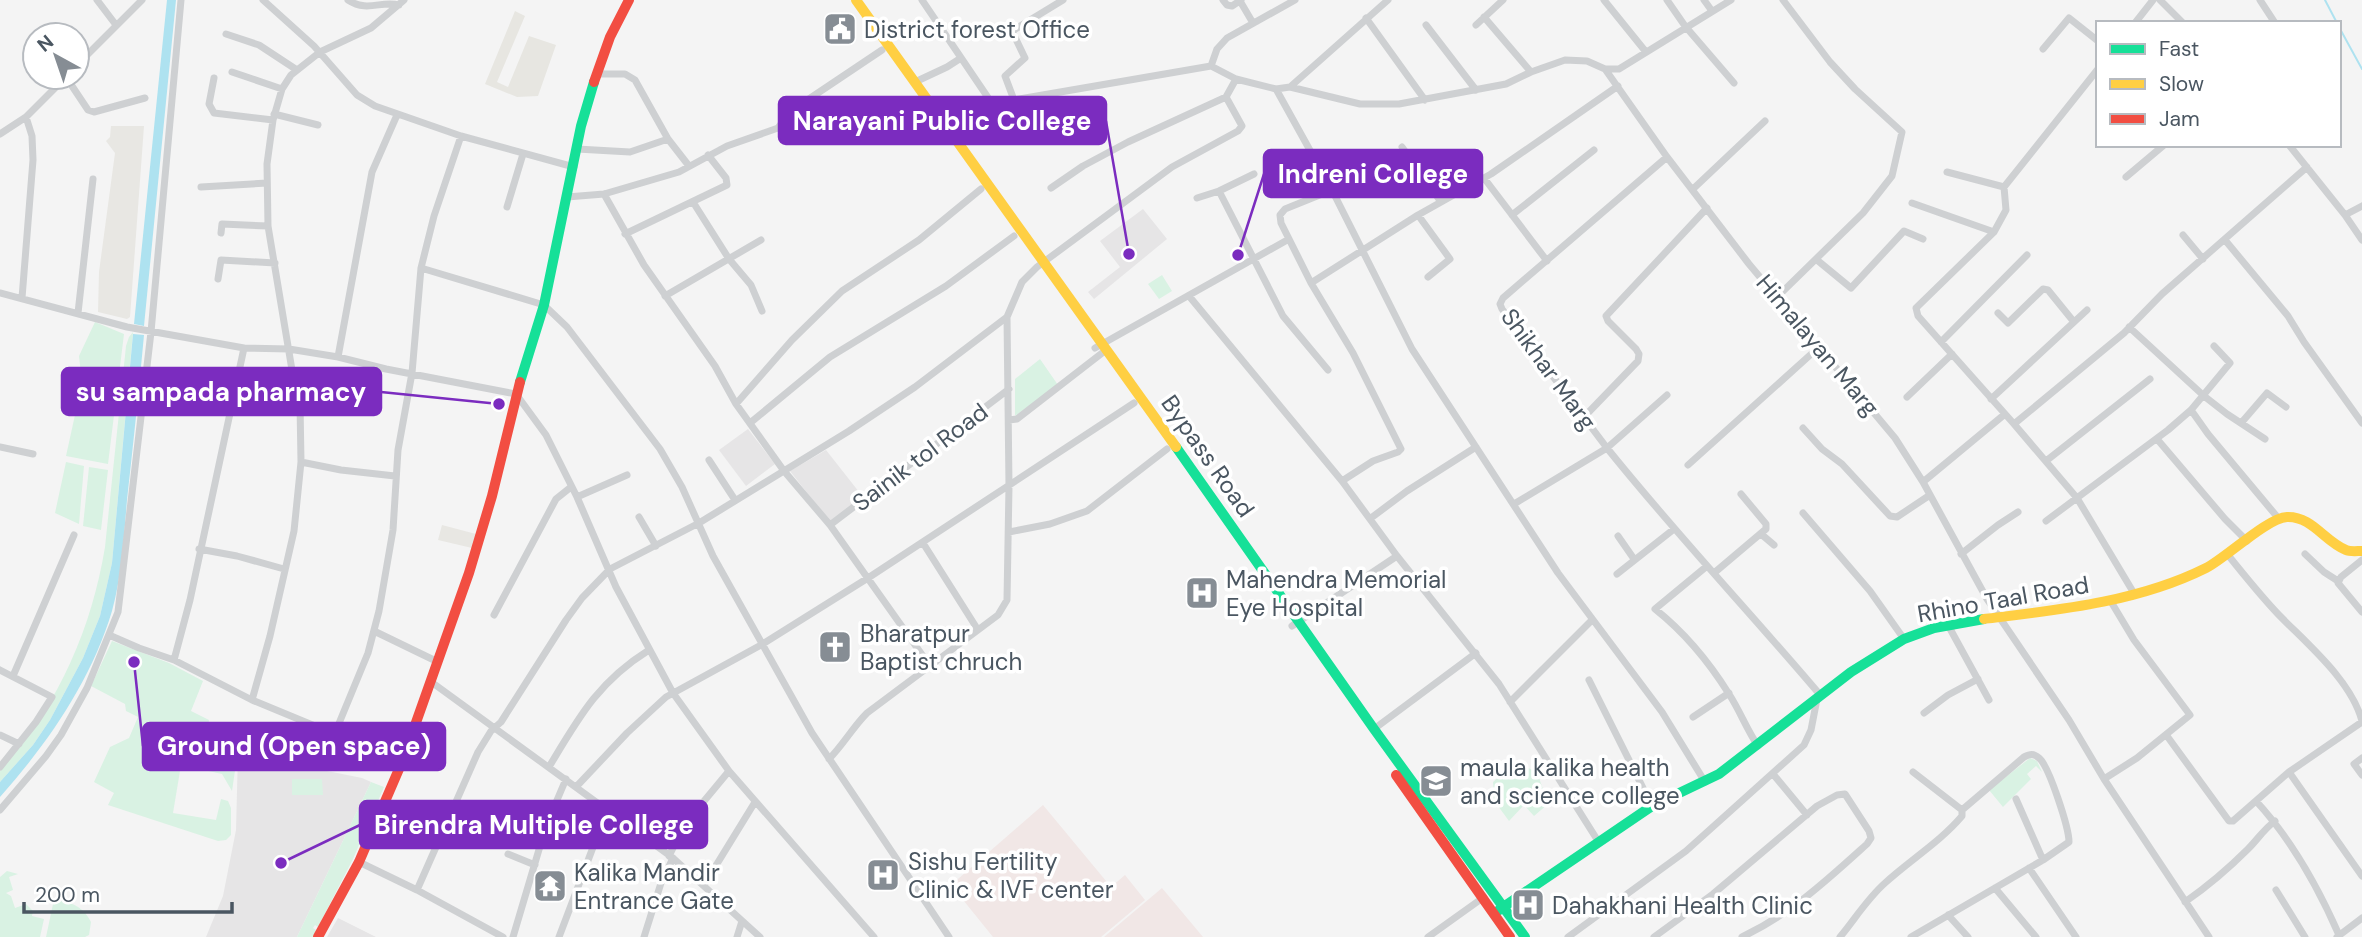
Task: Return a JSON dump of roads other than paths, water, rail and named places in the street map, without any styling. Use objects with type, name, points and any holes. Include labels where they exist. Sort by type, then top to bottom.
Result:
[{"type":"main road","points":[[318,937],[359,862],[402,762],[482,533],[516,394],[544,305],[581,126],[610,37],[629,0]]},
{"type":"main road","name":"Bypass Road","points":[[846,0],[1014,236],[1039,265]]},
{"type":"main road","name":"Bypass Road","points":[[863,3],[1039,265],[1295,624],[1482,898],[1525,937]]},
{"type":"main road","name":"Bypass Road","points":[[1101,349],[1134,403],[1222,520]]},
{"type":"main road","points":[[2279,519],[2297,517],[2347,551],[2362,551]]},
{"type":"main road","name":"Rhino Taal Road","points":[[1498,910],[1652,806],[1705,782],[1758,746],[1871,658],[1903,639],[1948,625],[2064,609],[2135,595],[2176,582],[2228,555],[2279,519]]},
{"type":"main road","name":"Bypass Road","points":[[1295,624],[1493,891],[1510,937]]},
{"type":"street","points":[[97,0],[116,25]]},
{"type":"street","points":[[91,51],[142,0]]},
{"type":"street","points":[[0,810],[47,756],[61,735],[86,688],[118,612],[181,0]]},
{"type":"street","points":[[263,0],[320,52],[357,95],[375,106],[461,136],[574,167]]},
{"type":"street","points":[[348,0],[358,6],[401,2]]},
{"type":"street","points":[[922,0],[993,105]]},
{"type":"street","points":[[1014,100],[1005,76],[1025,58],[1012,31],[1063,0]]},
{"type":"street","points":[[1223,0],[1229,6],[1240,0],[1253,23]]},
{"type":"street","points":[[1211,66],[1217,49],[1227,38],[1295,0]]},
{"type":"street","points":[[1290,87],[1388,0]]},
{"type":"street","points":[[1476,25],[1503,0]]},
{"type":"street","points":[[1604,0],[1646,52]]},
{"type":"street","points":[[1668,0],[1685,26],[1734,83]]},
{"type":"street","points":[[1704,0],[1712,11]]},
{"type":"street","points":[[938,117],[1014,100],[1211,66],[1236,79],[1276,89],[1290,87],[1360,104],[1399,104],[1506,84],[1565,60],[1587,61],[1605,69],[1619,69],[1731,0]]},
{"type":"street","points":[[1776,298],[1863,214],[1892,176],[1902,132],[1830,62],[1783,0]]},
{"type":"street","points":[[2137,21],[2153,0]]},
{"type":"street","points":[[2260,0],[2274,21]]},
{"type":"street","points":[[2162,1],[2181,21]]},
{"type":"street","points":[[252,700],[294,531],[301,462],[300,404],[268,226],[267,183],[274,117],[282,89],[297,70],[320,52],[372,28],[401,2]]},
{"type":"street","points":[[1484,17],[1531,72]]},
{"type":"street","points":[[1367,18],[1425,100]]},
{"type":"street","points":[[2043,48],[2069,18],[2096,39]]},
{"type":"street","points":[[1426,25],[1476,90]]},
{"type":"street","points":[[226,34],[259,45],[297,70]]},
{"type":"street","points":[[567,197],[604,194],[679,172],[727,146],[778,128],[791,111],[882,50]]},
{"type":"street","points":[[915,82],[961,58]]},
{"type":"street","name":"Himalayan Marg","points":[[1605,69],[1667,157],[1776,298],[1895,438],[1923,482],[1961,554],[1999,617],[2209,937]]},
{"type":"street","points":[[1311,283],[1418,215],[1484,178],[1618,86],[1619,69]]},
{"type":"street","points":[[232,72],[282,89]]},
{"type":"street","points":[[2096,72],[2004,187],[2006,210],[1994,232],[1916,308],[1918,316],[2077,498],[2135,595]]},
{"type":"street","points":[[596,74],[630,75],[668,139],[689,166]]},
{"type":"street","points":[[214,78],[209,104],[214,113],[274,117],[318,125]]},
{"type":"street","points":[[1051,188],[1083,166],[1128,142],[1226,97],[1236,79]]},
{"type":"street","points":[[1276,89],[1332,190],[1412,349],[1558,573],[1662,712],[1705,782]]},
{"type":"street","points":[[0,134],[26,117],[52,91]]},
{"type":"street","points":[[75,91],[88,110],[94,112],[145,98]]},
{"type":"street","points":[[829,759],[867,713],[998,615],[1007,600],[1007,317],[1022,282],[1039,265],[1172,166],[1238,131],[1242,126],[1241,120],[1226,97]]},
{"type":"street","points":[[338,357],[372,172],[397,115]]},
{"type":"street","points":[[22,298],[33,160],[32,136],[26,117]]},
{"type":"street","points":[[1693,189],[1765,121]]},
{"type":"street","points":[[335,733],[368,653],[374,631],[393,530],[395,477],[404,406],[412,373],[421,268],[433,216],[461,136]]},
{"type":"street","points":[[577,149],[629,152],[668,139]]},
{"type":"street","points":[[2126,177],[2162,147]]},
{"type":"street","points":[[2291,147],[2362,240]]},
{"type":"street","points":[[1402,148],[1441,202]]},
{"type":"street","points":[[1513,215],[1594,150]]},
{"type":"street","points":[[507,207],[523,154]]},
{"type":"street","points":[[625,234],[727,185],[726,178],[708,155]]},
{"type":"street","name":"Shikhar Marg","points":[[1667,157],[1503,298],[1500,304],[1606,448],[1667,395]]},
{"type":"street","points":[[2014,424],[2129,327],[2162,294],[2307,167]]},
{"type":"street","points":[[1947,172],[2004,187]]},
{"type":"street","points":[[1197,198],[1254,174]]},
{"type":"street","points":[[1484,178],[1547,261]]},
{"type":"street","points":[[78,313],[93,179]]},
{"type":"street","points":[[201,187],[267,183]]},
{"type":"street","points":[[736,404],[792,340],[842,291],[919,240],[981,189]]},
{"type":"street","points":[[1332,190],[1285,209],[1280,215],[1311,283],[1353,354],[1401,445],[1398,452],[1373,461],[1342,481]]},
{"type":"street","points":[[1219,191],[1283,316],[1328,370]]},
{"type":"street","points":[[604,194],[625,234],[715,366],[736,404],[784,471],[830,526],[930,666]]},
{"type":"street","points":[[693,202],[729,259],[751,285],[762,311]]},
{"type":"street","points":[[1912,203],[1994,232]]},
{"type":"street","points":[[2345,215],[2362,206]]},
{"type":"street","points":[[1584,417],[1638,361],[1639,354],[1636,349],[1606,316],[1707,208]]},
{"type":"street","points":[[1418,215],[1450,259],[1428,276]]},
{"type":"street","points":[[221,233],[222,224],[268,226]]},
{"type":"street","points":[[1817,260],[1851,288],[1904,231],[1923,239]]},
{"type":"street","points":[[2183,235],[2203,260]]},
{"type":"street","points":[[750,423],[830,357],[946,286],[1014,236]]},
{"type":"street","points":[[1009,420],[1017,419],[1101,349],[1289,239]]},
{"type":"street","points":[[665,296],[761,240]]},
{"type":"street","points":[[2225,240],[2288,316],[2362,422]]},
{"type":"street","points":[[1941,342],[2027,255]]},
{"type":"street","points":[[218,279],[221,260],[275,263]]},
{"type":"street","points":[[421,268],[544,305],[566,327],[660,449],[682,486],[713,556],[761,645],[829,759],[949,937]]},
{"type":"street","points":[[1998,313],[2008,323],[2043,289],[2048,290],[2074,322]]},
{"type":"street","points":[[0,293],[127,327],[244,348],[289,349],[338,357],[516,394],[547,435],[578,497],[616,587],[673,693],[729,771],[874,937]]},
{"type":"street","points":[[1189,296],[1342,481],[1397,556],[1476,653],[1598,841]]},
{"type":"street","points":[[1991,399],[2087,310]]},
{"type":"street","points":[[417,890],[478,752],[501,722],[566,620],[582,598],[610,569],[699,523],[897,400],[1007,317]]},
{"type":"street","points":[[2129,327],[2204,396],[2265,439]]},
{"type":"street","points":[[2046,521],[2157,439],[2191,410],[2230,363],[2214,346]]},
{"type":"street","points":[[1688,465],[1819,347]]},
{"type":"street","points":[[174,660],[190,600],[244,348]]},
{"type":"street","points":[[1907,397],[1952,354]]},
{"type":"street","points":[[2046,461],[2150,379]]},
{"type":"street","name":"Sainik tol Road","points":[[830,526],[1009,389]]},
{"type":"street","points":[[2242,422],[2267,393],[2286,407]]},
{"type":"street","points":[[576,787],[627,733],[673,693],[687,688],[761,645],[923,543],[1134,403]]},
{"type":"street","points":[[2191,410],[2279,519]]},
{"type":"street","points":[[1923,482],[2005,414]]},
{"type":"street","points":[[1803,428],[1822,449],[1842,464],[1890,516],[1897,517],[1930,495]]},
{"type":"street","points":[[2157,439],[2247,541]]},
{"type":"street","points":[[0,447],[33,454]]},
{"type":"street","points":[[1371,518],[1476,447]]},
{"type":"street","points":[[1514,503],[1606,448],[1819,697],[1811,730],[1804,745],[1686,851],[1568,937]]},
{"type":"street","points":[[1009,533],[1051,524],[1087,511],[1167,449]]},
{"type":"street","points":[[709,460],[735,500]]},
{"type":"street","points":[[301,462],[395,477]]},
{"type":"street","points":[[578,497],[627,475]]},
{"type":"street","points":[[494,615],[556,499],[571,486]]},
{"type":"street","points":[[1714,573],[1766,529],[1766,524],[1741,494]]},
{"type":"street","points":[[1961,554],[2018,512]]},
{"type":"street","points":[[1803,513],[1870,591],[1903,639]]},
{"type":"street","points":[[639,517],[656,546]]},
{"type":"street","points":[[1616,574],[1674,528]]},
{"type":"street","points":[[1761,534],[1774,545]]},
{"type":"street","points":[[13,676],[74,535]]},
{"type":"street","points":[[1618,536],[1634,559]]},
{"type":"street","points":[[923,543],[978,629]]},
{"type":"street","points":[[199,549],[284,569]]},
{"type":"street","points":[[2305,554],[2338,581],[2362,612]]},
{"type":"street","points":[[2167,736],[2229,821],[2233,821],[2289,772],[2362,722],[2358,705],[2344,684],[2262,596],[2228,555]]},
{"type":"street","points":[[1295,624],[1397,556]]},
{"type":"street","points":[[2338,581],[2362,560]]},
{"type":"street","points":[[1707,566],[1654,609],[1677,626],[1729,693],[1758,746]]},
{"type":"street","points":[[2104,779],[2167,736],[2190,715],[2134,640],[2110,600]]},
{"type":"street","points":[[1510,702],[1592,620]]},
{"type":"street","points":[[1948,625],[1989,700]]},
{"type":"street","points":[[374,631],[438,662]]},
{"type":"street","points":[[109,635],[174,660],[252,700],[402,762]]},
{"type":"street","points":[[550,767],[589,702],[601,688],[649,650]]},
{"type":"street","points":[[1374,729],[1476,653]]},
{"type":"street","points":[[0,670],[52,697],[0,767]]},
{"type":"street","points":[[1589,680],[1652,806]]},
{"type":"street","points":[[1924,713],[1948,695],[1978,680]]},
{"type":"street","points":[[430,681],[671,857],[760,937]]},
{"type":"street","points":[[1693,717],[1729,693]]},
{"type":"street","points":[[0,735],[19,744]]},
{"type":"street","points":[[1840,937],[1867,900],[1953,826],[1962,816],[1962,810],[2024,757],[2032,754],[2037,756],[2049,775],[2069,838],[2063,848],[1911,937]]},
{"type":"street","points":[[2362,758],[2354,764],[2362,775]]},
{"type":"street","points":[[644,937],[661,883],[685,824],[729,771]]},
{"type":"street","points":[[1913,772],[1962,810]]},
{"type":"street","points":[[2289,772],[2362,876]]},
{"type":"street","points":[[1773,774],[1807,815]]},
{"type":"street","points":[[513,937],[546,826],[566,779]]},
{"type":"street","points":[[1654,937],[1713,894],[1829,798],[1845,794],[1858,811],[1871,838],[1867,844],[1796,906],[1768,925],[1742,937]]},
{"type":"street","points":[[2016,799],[2043,860]]},
{"type":"street","points":[[2256,801],[2275,821],[2295,849],[2338,936],[2362,918]]},
{"type":"street","points":[[704,885],[755,802]]},
{"type":"street","points":[[559,937],[595,842],[611,813]]},
{"type":"street","points":[[2185,902],[2218,878],[2264,829],[2275,821]]},
{"type":"street","points":[[445,824],[484,842]]},
{"type":"street","points":[[508,854],[536,865]]},
{"type":"street","points":[[359,862],[503,937]]},
{"type":"street","points":[[2029,868],[2076,937]]},
{"type":"street","points":[[1995,888],[2036,937]]},
{"type":"street","points":[[2276,890],[2305,937]]},
{"type":"street","points":[[1428,937],[1493,891]]},
{"type":"street","points":[[1948,915],[1968,937]]},
{"type":"street","points":[[737,937],[742,921]]},
{"type":"water","points":[[167,0],[176,0],[144,326],[134,324]]},
{"type":"water","points":[[133,334],[144,335],[122,556],[112,611],[92,662],[66,710],[35,755],[0,797],[0,782],[33,745],[50,720],[83,658],[100,616],[112,563]]},
{"type":"waterway","points":[[2325,0],[2336,21]]},
{"type":"waterway","points":[[2341,31],[2362,69]]},
{"type":"place","name":"District forest Office","points":[[840,29]]},
{"type":"place","name":"Narayani Public College","points":[[1129,254]]},
{"type":"place","name":"Indreni College","points":[[1238,255]]},
{"type":"place","name":"su sampada pharmacy","points":[[499,404]]},
{"type":"place","name":"Mahendra Memorial Eye Hospital","points":[[1202,593]]},
{"type":"place","name":"Bharatpur Baptist chruch","points":[[835,647]]},
{"type":"place","name":"Ground (Open space)","points":[[134,662]]},
{"type":"place","name":"maula kalika health and science college","points":[[1436,781]]},
{"type":"place","name":"Birendra Multiple College","points":[[281,863]]},
{"type":"place","name":"Sishu Fertility Clinic & IVF center","points":[[883,875]]},
{"type":"place","name":"Kalika Mandir Entrance Gate","points":[[550,886]]},
{"type":"place","name":"Dahakhani Health Clinic","points":[[1528,905]]}]
